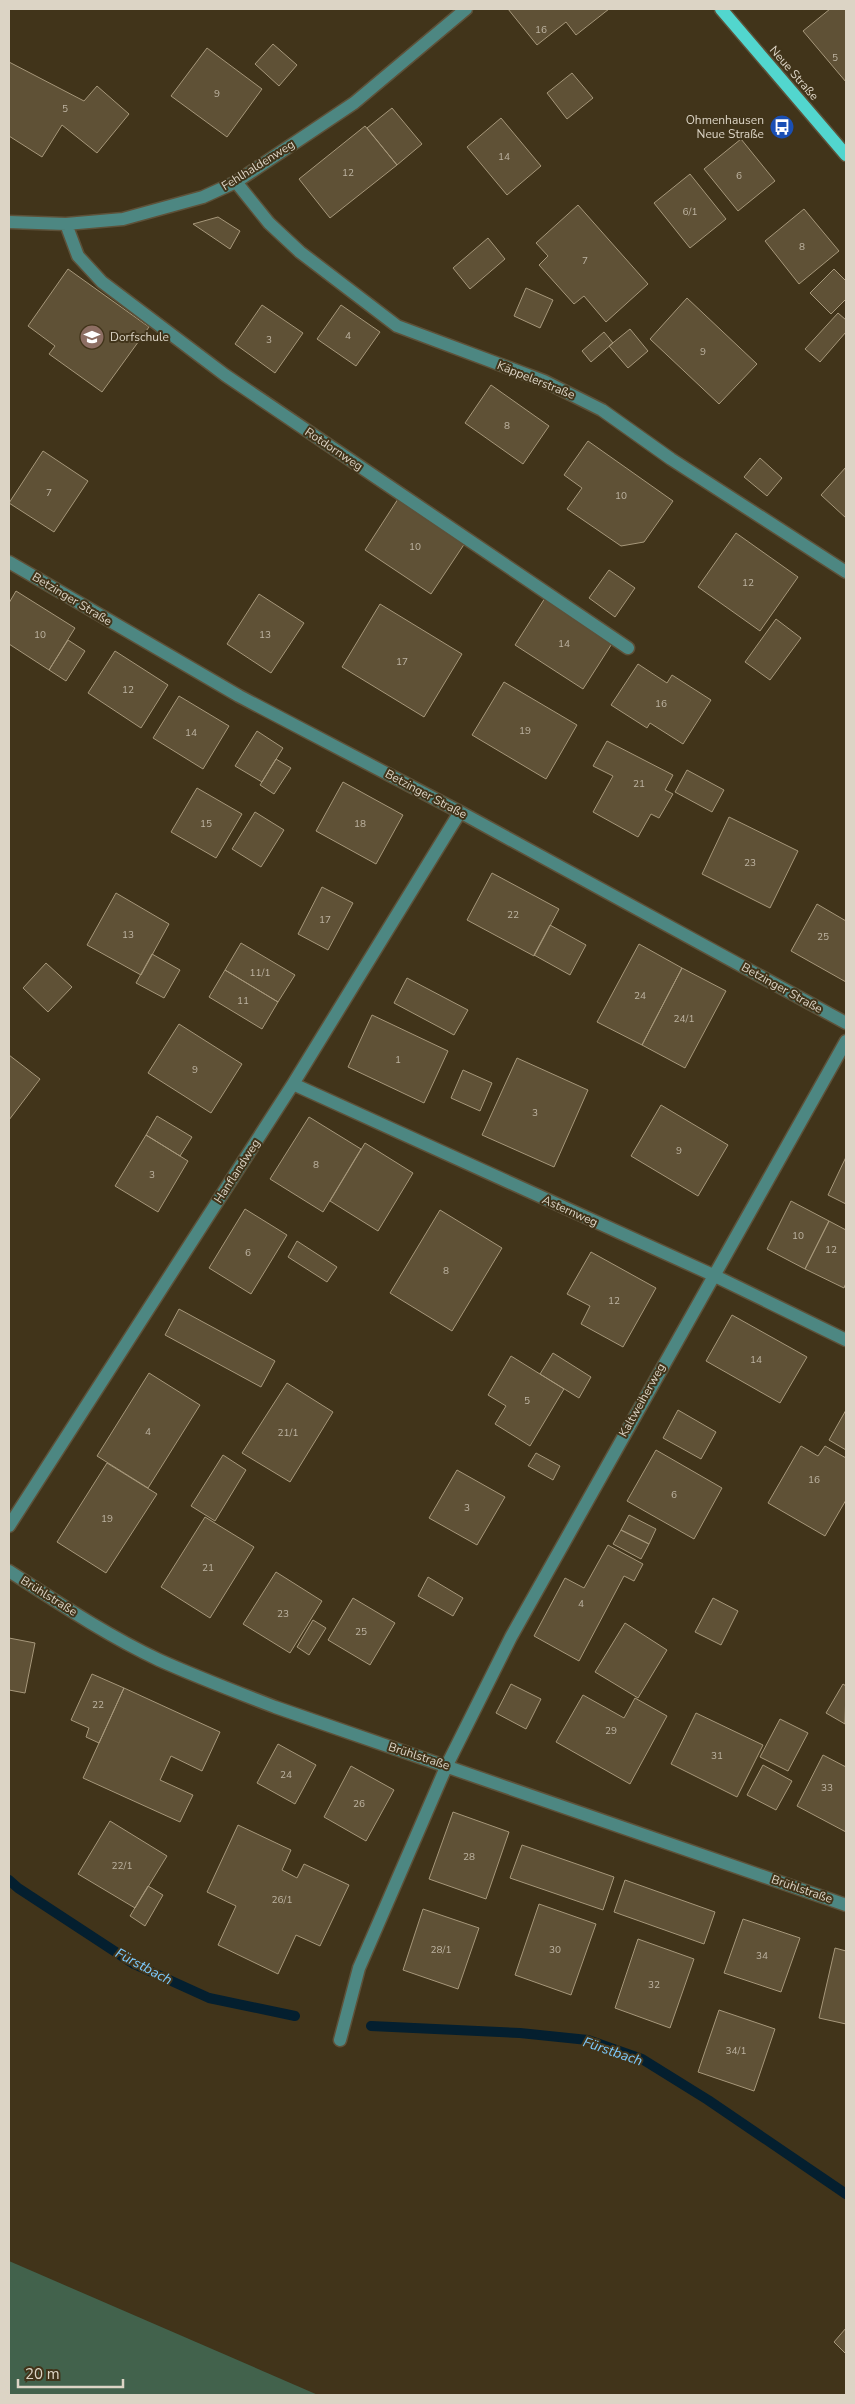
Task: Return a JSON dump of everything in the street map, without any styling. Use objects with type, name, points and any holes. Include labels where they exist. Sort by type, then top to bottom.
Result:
[{"type":"main road","name":"Neue Straße","points":[[722,9],[846,155]]},
{"type":"street","name":"Fehlhaldenweg","points":[[9,222],[66,224],[123,219],[204,197],[236,182],[354,103],[466,9]]},
{"type":"street","name":"Käppelerstraße","points":[[236,182],[269,223],[300,252],[398,326],[544,381],[602,410],[679,464],[846,572]]},
{"type":"street","name":"Rotdornweg","points":[[66,224],[78,256],[102,282],[225,375],[628,648]]},
{"type":"street","name":"Betzinger Straße","points":[[9,562],[239,696],[460,812],[846,1023]]},
{"type":"street","name":"Hanflandweg","points":[[9,1526],[293,1084],[460,812]]},
{"type":"street","name":"Kaltweiherweg","points":[[340,2040],[359,1968],[447,1765],[511,1637],[846,1040]]},
{"type":"street","name":"Asternweg","points":[[293,1084],[712,1276],[846,1340]]},
{"type":"street","name":"Brühlstraße","points":[[9,1570],[97,1626],[158,1659],[275,1707],[447,1765],[846,1905]]},
{"type":"green space","points":[[9,2261],[318,2395],[9,2395]]},
{"type":"building","points":[[508,9],[609,9],[576,35],[566,22],[537,45]]},
{"type":"building","points":[[830,9],[846,9],[846,82],[803,31]]},
{"type":"building","points":[[273,44],[297,65],[279,86],[255,64]]},
{"type":"building","points":[[207,48],[262,89],[227,137],[171,96]]},
{"type":"building","points":[[9,62],[84,101],[97,86],[129,114],[97,153],[62,125],[42,157],[9,136]]},
{"type":"building","points":[[572,73],[593,98],[567,119],[547,93]]},
{"type":"building","points":[[392,108],[422,144],[397,165],[367,128]]},
{"type":"building","points":[[501,118],[541,166],[507,195],[467,147]]},
{"type":"building","points":[[365,126],[397,165],[330,218],[299,179]]},
{"type":"building","points":[[741,139],[775,181],[738,211],[704,169]]},
{"type":"building","points":[[690,174],[726,219],[690,248],[654,203]]},
{"type":"building","points":[[578,205],[648,284],[606,322],[584,296],[574,304],[539,265],[548,256],[536,243]]},
{"type":"building","points":[[804,209],[839,251],[799,284],[765,241]]},
{"type":"building","points":[[218,217],[240,231],[230,249],[193,224]]},
{"type":"building","points":[[488,238],[505,259],[470,289],[453,268]]},
{"type":"building","name":"Dorfschule","points":[[68,269],[149,327],[102,392],[49,354],[55,346],[28,326]]},
{"type":"building","points":[[834,269],[846,281],[846,299],[831,314],[810,293]]},
{"type":"building","points":[[526,288],[553,300],[540,328],[514,316]]},
{"type":"building","points":[[687,298],[757,364],[719,404],[650,339]]},
{"type":"building","points":[[262,305],[303,333],[275,373],[235,344]]},
{"type":"building","points":[[341,305],[380,332],[356,366],[317,339]]},
{"type":"building","points":[[838,313],[846,320],[846,332],[820,362],[805,349]]},
{"type":"building","points":[[630,329],[648,351],[628,368],[609,346]]},
{"type":"building","points":[[604,332],[613,343],[591,362],[582,351]]},
{"type":"building","points":[[491,385],[549,426],[523,464],[465,423]]},
{"type":"building","points":[[588,441],[673,501],[644,542],[621,546],[567,509],[582,488],[564,475]]},
{"type":"building","points":[[43,451],[88,481],[54,532],[9,503]]},
{"type":"building","points":[[760,458],[782,478],[767,496],[744,477]]},
{"type":"building","points":[[846,467],[846,518],[821,495]]},
{"type":"building","points":[[398,499],[465,543],[431,594],[365,550]]},
{"type":"building","points":[[736,533],[798,577],[760,631],[698,587]]},
{"type":"building","points":[[609,570],[635,588],[615,617],[589,598]]},
{"type":"building","points":[[16,591],[75,628],[49,670],[9,644],[9,603]]},
{"type":"building","points":[[259,594],[304,623],[271,673],[227,644]]},
{"type":"building","points":[[545,598],[613,642],[583,689],[515,645]]},
{"type":"building","points":[[380,604],[462,654],[424,717],[342,667]]},
{"type":"building","points":[[776,619],[801,638],[770,680],[745,662]]},
{"type":"building","points":[[68,640],[85,651],[66,681],[49,670]]},
{"type":"building","points":[[115,651],[168,685],[141,728],[88,693]]},
{"type":"building","points":[[638,664],[667,683],[672,675],[711,700],[683,744],[650,723],[647,728],[611,705]]},
{"type":"building","points":[[504,682],[577,725],[546,779],[472,735]]},
{"type":"building","points":[[179,696],[229,726],[203,769],[153,738]]},
{"type":"building","points":[[257,731],[283,748],[262,782],[235,766]]},
{"type":"building","points":[[607,741],[673,775],[665,790],[673,794],[659,818],[651,814],[638,837],[593,812],[613,776],[593,766]]},
{"type":"building","points":[[276,759],[291,768],[274,794],[260,785]]},
{"type":"building","points":[[687,770],[724,790],[712,812],[675,792]]},
{"type":"building","points":[[343,782],[403,815],[376,864],[316,831]]},
{"type":"building","points":[[197,788],[242,814],[216,858],[171,832]]},
{"type":"building","points":[[255,812],[284,830],[261,867],[232,849]]},
{"type":"building","points":[[729,817],[798,851],[770,908],[702,874]]},
{"type":"building","points":[[492,873],[559,909],[534,956],[467,920]]},
{"type":"building","points":[[322,887],[353,903],[328,950],[298,934]]},
{"type":"building","points":[[116,893],[169,924],[141,975],[87,945]]},
{"type":"building","points":[[817,904],[846,921],[846,982],[791,951]]},
{"type":"building","points":[[550,925],[586,945],[570,975],[534,955]]},
{"type":"building","points":[[241,943],[295,975],[278,1002],[225,970]]},
{"type":"building","points":[[639,944],[682,968],[642,1045],[597,1022]]},
{"type":"building","points":[[152,954],[180,970],[164,998],[136,983]]},
{"type":"building","points":[[46,963],[72,987],[48,1012],[23,988]]},
{"type":"building","points":[[682,968],[726,991],[685,1068],[642,1045]]},
{"type":"building","points":[[225,970],[278,1002],[262,1029],[209,997]]},
{"type":"building","points":[[407,978],[468,1010],[454,1035],[394,1003]]},
{"type":"building","points":[[372,1015],[448,1051],[424,1103],[348,1067]]},
{"type":"building","points":[[179,1024],[242,1064],[211,1113],[148,1073]]},
{"type":"building","points":[[9,1055],[40,1079],[9,1120]]},
{"type":"building","points":[[517,1058],[588,1090],[554,1167],[482,1135]]},
{"type":"building","points":[[463,1070],[492,1083],[480,1111],[451,1098]]},
{"type":"building","points":[[661,1105],[728,1145],[698,1196],[631,1156]]},
{"type":"building","points":[[157,1116],[192,1137],[180,1156],[146,1135]]},
{"type":"building","points":[[309,1117],[361,1149],[323,1212],[270,1179]]},
{"type":"building","points":[[146,1135],[188,1161],[158,1212],[115,1186]]},
{"type":"building","points":[[365,1143],[413,1173],[378,1231],[330,1201]]},
{"type":"building","points":[[846,1157],[846,1204],[828,1195]]},
{"type":"building","points":[[791,1201],[829,1221],[805,1269],[767,1249]]},
{"type":"building","points":[[245,1209],[287,1235],[251,1294],[209,1268]]},
{"type":"building","points":[[440,1210],[502,1248],[452,1331],[390,1293]]},
{"type":"building","points":[[829,1221],[846,1230],[846,1283],[844,1288],[805,1269]]},
{"type":"building","points":[[297,1241],[337,1267],[327,1282],[288,1257]]},
{"type":"building","points":[[591,1252],[656,1288],[623,1347],[581,1324],[590,1306],[567,1294]]},
{"type":"building","points":[[179,1309],[275,1361],[261,1387],[165,1335]]},
{"type":"building","points":[[732,1315],[807,1357],[780,1403],[706,1361]]},
{"type":"building","points":[[553,1353],[591,1377],[579,1398],[540,1374]]},
{"type":"building","points":[[511,1356],[564,1389],[530,1446],[495,1424],[506,1406],[488,1395]]},
{"type":"building","points":[[149,1373],[200,1405],[148,1488],[97,1456]]},
{"type":"building","points":[[287,1383],[333,1412],[290,1482],[242,1453]]},
{"type":"building","points":[[678,1410],[716,1432],[701,1459],[663,1438]]},
{"type":"building","points":[[846,1410],[846,1450],[829,1440]]},
{"type":"building","points":[[801,1446],[818,1456],[825,1446],[846,1458],[846,1500],[825,1536],[768,1503]]},
{"type":"building","points":[[656,1450],[722,1488],[694,1539],[627,1501]]},
{"type":"building","points":[[536,1453],[560,1466],[553,1480],[528,1466]]},
{"type":"building","points":[[223,1455],[246,1470],[215,1521],[191,1506]]},
{"type":"building","points":[[107,1463],[157,1494],[106,1573],[57,1542]]},
{"type":"building","points":[[457,1470],[505,1497],[477,1545],[429,1518]]},
{"type":"building","points":[[629,1515],[656,1529],[649,1544],[621,1530]]},
{"type":"building","points":[[205,1517],[254,1547],[210,1618],[161,1587]]},
{"type":"building","points":[[621,1530],[649,1544],[641,1559],[613,1544]]},
{"type":"building","points":[[608,1545],[643,1564],[634,1581],[624,1576],[579,1661],[534,1636],[565,1578],[584,1588]]},
{"type":"building","points":[[276,1572],[322,1601],[290,1653],[243,1624]]},
{"type":"building","points":[[428,1577],[463,1598],[453,1616],[418,1596]]},
{"type":"building","points":[[353,1598],[395,1623],[370,1665],[328,1640]]},
{"type":"building","points":[[713,1598],[738,1611],[721,1645],[695,1632]]},
{"type":"building","points":[[313,1620],[326,1628],[309,1655],[297,1647]]},
{"type":"building","points":[[625,1623],[667,1650],[638,1698],[595,1672]]},
{"type":"building","points":[[9,1638],[35,1643],[25,1693],[9,1690]]},
{"type":"building","points":[[92,1674],[124,1688],[99,1743],[86,1737],[89,1728],[71,1720]]},
{"type":"building","points":[[511,1684],[541,1699],[526,1729],[496,1713]]},
{"type":"building","points":[[843,1684],[846,1686],[845,1724],[826,1713]]},
{"type":"building","points":[[124,1688],[220,1732],[202,1771],[171,1756],[160,1780],[193,1795],[180,1822],[83,1778]]},
{"type":"building","points":[[583,1695],[624,1718],[635,1698],[667,1716],[630,1784],[556,1742]]},
{"type":"building","points":[[696,1713],[763,1745],[737,1797],[671,1764]]},
{"type":"building","points":[[780,1719],[808,1733],[788,1771],[760,1757]]},
{"type":"building","points":[[278,1744],[316,1765],[295,1804],[257,1783]]},
{"type":"building","points":[[823,1755],[846,1767],[846,1832],[797,1806]]},
{"type":"building","points":[[763,1765],[792,1781],[776,1810],[747,1795]]},
{"type":"building","points":[[351,1766],[394,1790],[366,1841],[324,1817]]},
{"type":"building","points":[[453,1812],[509,1832],[486,1899],[429,1879]]},
{"type":"building","points":[[110,1821],[167,1856],[135,1908],[78,1874]]},
{"type":"building","points":[[238,1825],[291,1850],[282,1870],[297,1878],[304,1864],[349,1885],[320,1946],[296,1935],[278,1974],[218,1945],[236,1906],[207,1892]]},
{"type":"building","points":[[522,1845],[614,1877],[603,1910],[510,1878]]},
{"type":"building","points":[[625,1880],[715,1912],[704,1944],[614,1912]]},
{"type":"building","points":[[148,1886],[163,1895],[145,1926],[130,1916]]},
{"type":"building","points":[[539,1904],[596,1924],[571,1995],[515,1975]]},
{"type":"building","points":[[423,1909],[479,1928],[458,1989],[403,1970]]},
{"type":"building","points":[[743,1919],[800,1938],[781,1992],[724,1973]]},
{"type":"building","points":[[638,1939],[694,1959],[670,2028],[615,2008]]},
{"type":"building","points":[[835,1948],[846,1951],[846,2024],[819,2018]]},
{"type":"building","points":[[719,2010],[775,2029],[754,2091],[698,2072]]},
{"type":"building","points":[[846,2328],[846,2354],[834,2342]]},
{"type":"waterway","name":"Fürstbach","points":[[9,1880],[18,1888],[134,1964],[209,1998],[295,2016]]},
{"type":"waterway","name":"Fürstbach","points":[[371,2026],[520,2033],[588,2040],[642,2059],[708,2100],[846,2194]]},
{"type":"place","name":"Ohmenhausen Neue Straße","points":[[782,127]]},
{"type":"place","name":"Dorfschule","points":[[92,337]]}]
